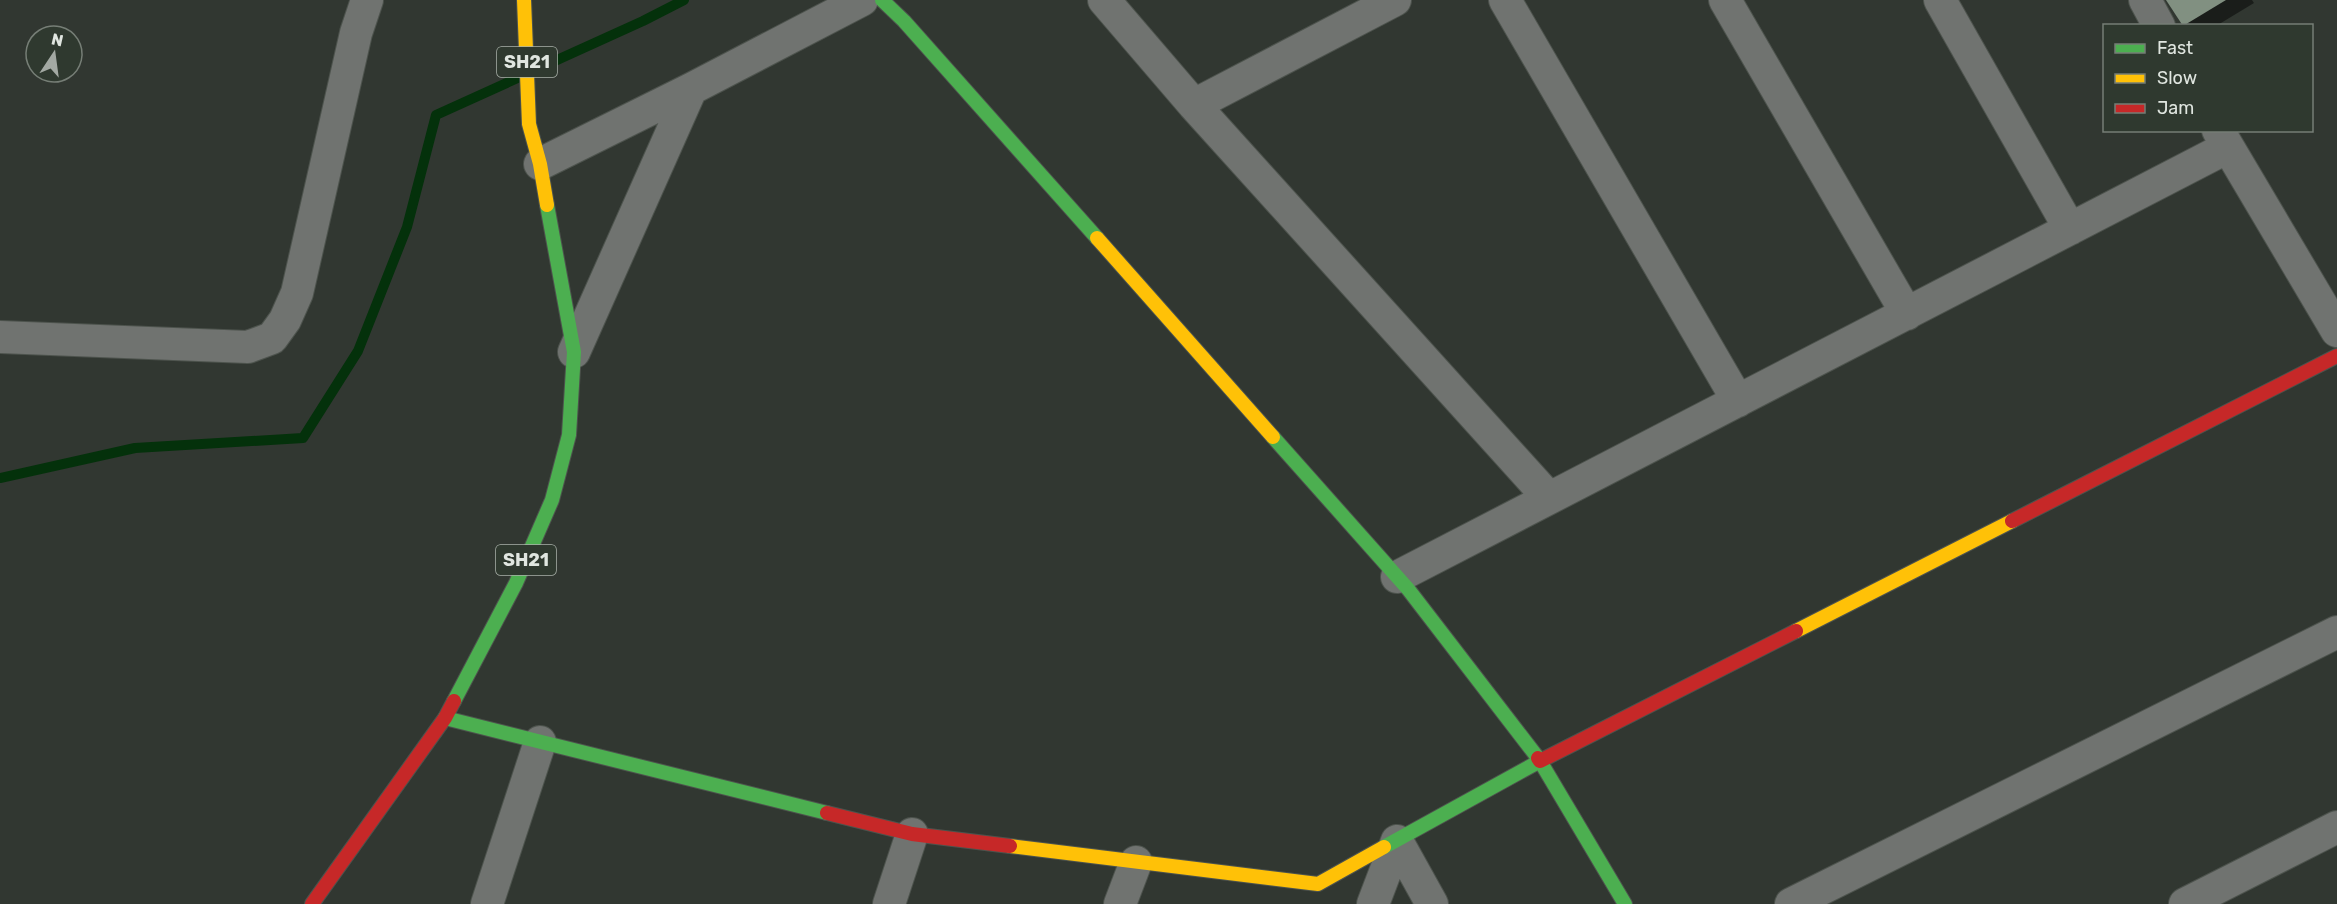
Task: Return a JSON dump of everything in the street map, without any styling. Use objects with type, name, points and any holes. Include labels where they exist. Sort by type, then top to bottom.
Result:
[{"type":"street","points":[[0,337],[248,347],[272,338],[285,320],[297,293],[356,33],[367,0]]},
{"type":"street","name":"SH21","points":[[312,904],[445,718],[516,583],[552,500],[569,435],[574,352],[540,164],[530,124],[524,0]]},
{"type":"street","points":[[540,164],[862,0]]},
{"type":"street","points":[[882,0],[904,21],[1397,577],[1540,760],[1625,904]]},
{"type":"street","points":[[1104,0],[1194,105],[1549,498]]},
{"type":"street","points":[[1194,105],[1395,0]]},
{"type":"street","points":[[1505,0],[1738,401]]},
{"type":"street","points":[[1725,0],[1907,314]]},
{"type":"street","points":[[1940,0],[2070,229]]},
{"type":"street","points":[[2145,0],[2158,24]]},
{"type":"street","points":[[574,352],[691,89]]},
{"type":"street","points":[[1397,577],[2070,229],[2223,139],[2337,332]]},
{"type":"street","points":[[445,718],[912,834],[1318,884],[1540,760],[2337,356]]},
{"type":"street","points":[[1791,904],[2337,632]]},
{"type":"street","points":[[487,904],[540,742]]},
{"type":"street","points":[[2185,904],[2337,827]]},
{"type":"street","points":[[889,904],[912,834]]},
{"type":"street","points":[[1373,904],[1397,841]]},
{"type":"street","points":[[1397,841],[1432,904]]},
{"type":"street","points":[[1120,904],[1136,862]]},
{"type":"building","points":[[2166,0],[2226,0],[2186,24],[2182,24]]},
{"type":"waterway","points":[[0,478],[135,448],[303,438],[358,351],[407,227],[436,115],[643,21],[684,0]]},
{"type":"traffic: fast","points":[[882,0],[904,21],[1097,238]]},
{"type":"traffic: fast","points":[[454,701],[516,583],[552,500],[569,435],[574,352],[547,205]]},
{"type":"traffic: fast","points":[[1273,437],[1408,589],[1538,758]]},
{"type":"traffic: fast","points":[[445,718],[827,813]]},
{"type":"traffic: fast","points":[[1384,847],[1540,761],[1625,904]]},
{"type":"traffic: slow","points":[[524,0],[529,124],[540,164],[547,205]]},
{"type":"traffic: slow","points":[[1097,238],[1273,437]]},
{"type":"traffic: slow","points":[[1796,631],[2012,521]]},
{"type":"traffic: slow","points":[[1010,846],[1318,884],[1384,847]]},
{"type":"traffic: jam","points":[[2012,521],[2337,356]]},
{"type":"traffic: jam","points":[[1538,758],[1540,761],[1796,631]]},
{"type":"traffic: jam","points":[[312,904],[445,718],[454,701]]},
{"type":"traffic: jam","points":[[827,813],[912,834],[1010,846]]}]
